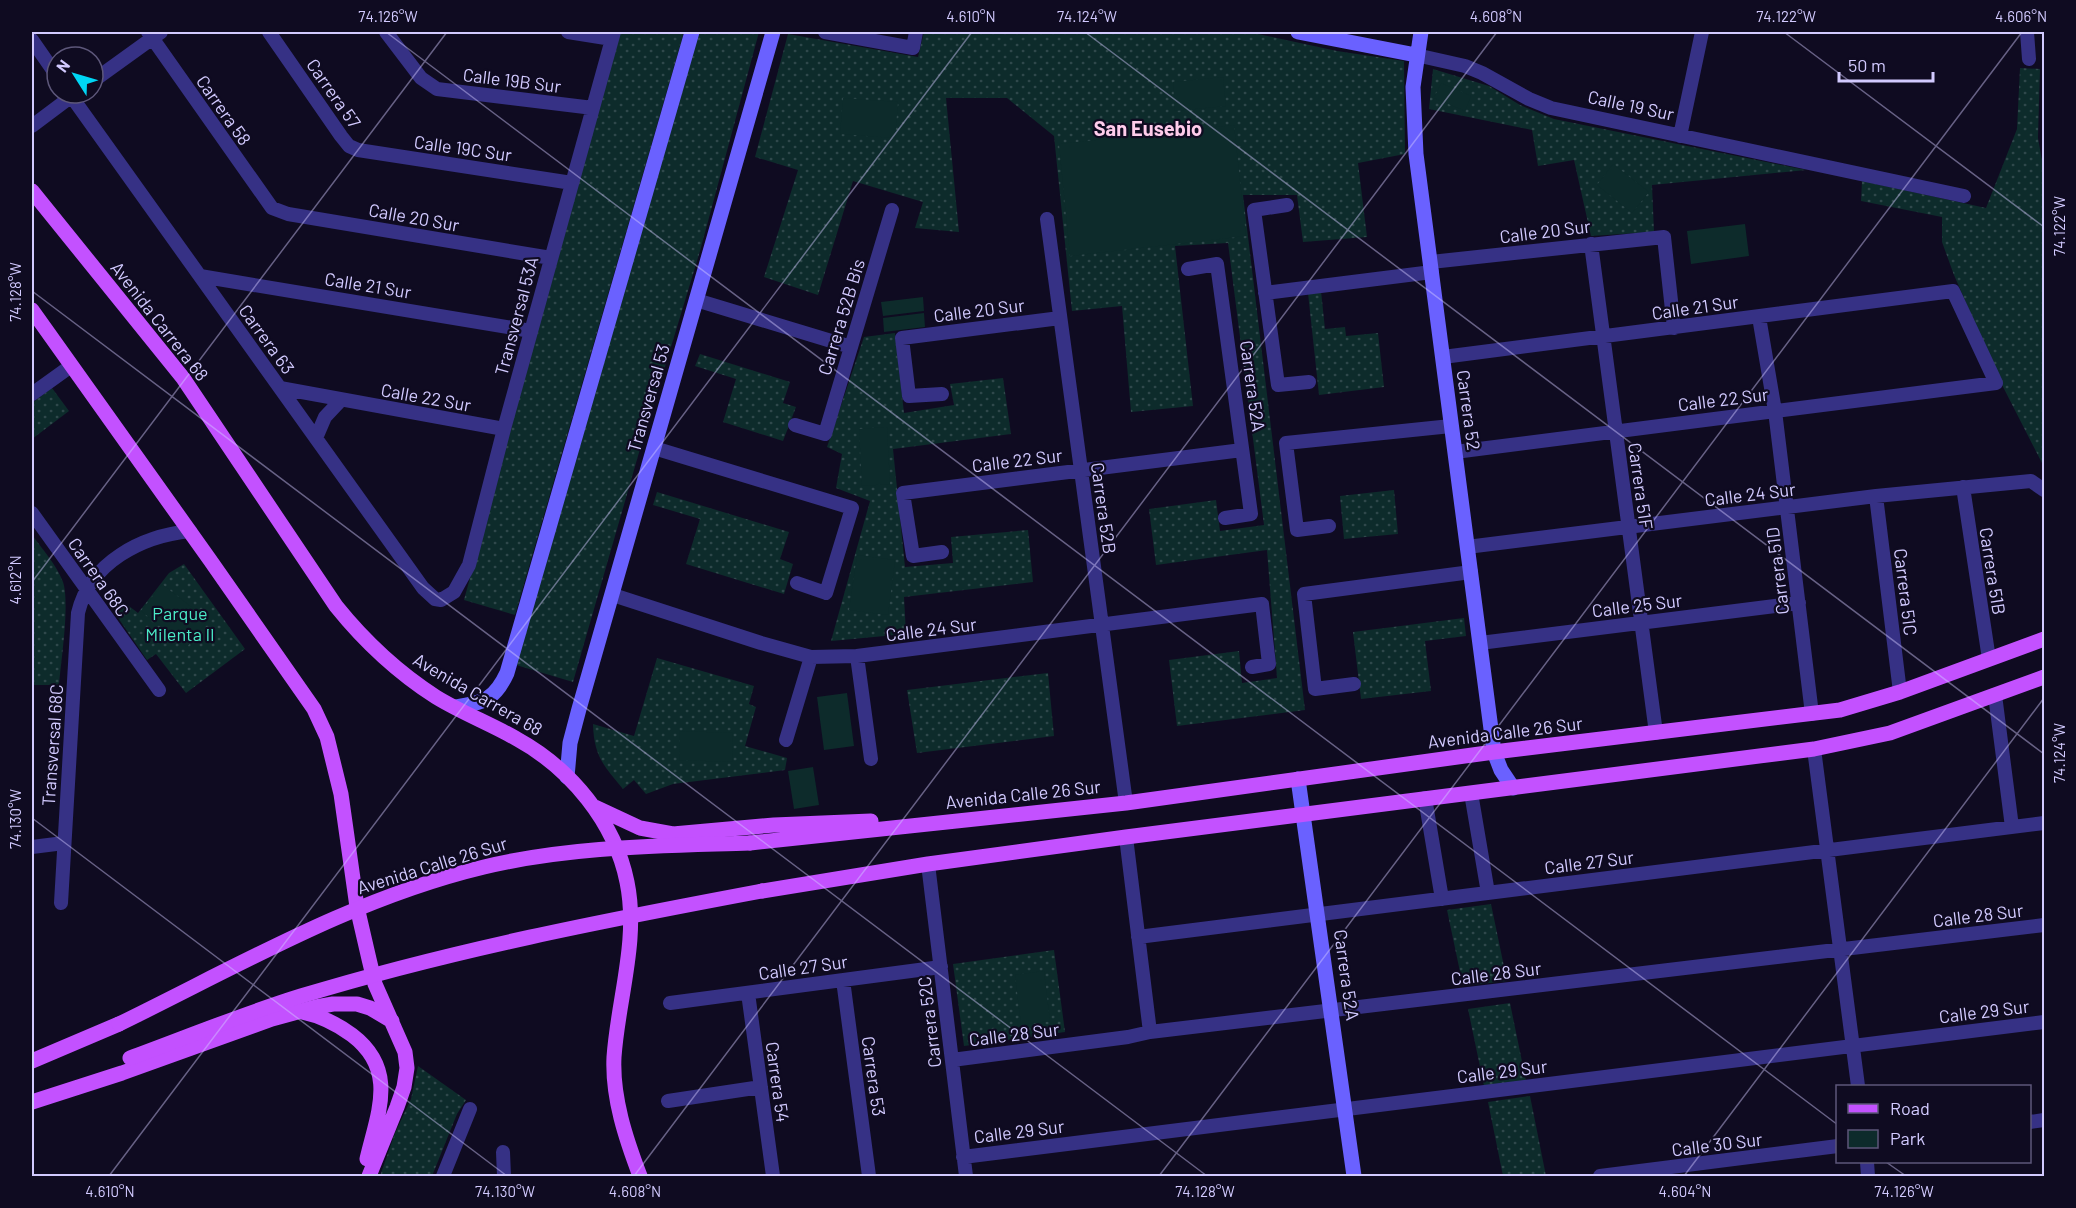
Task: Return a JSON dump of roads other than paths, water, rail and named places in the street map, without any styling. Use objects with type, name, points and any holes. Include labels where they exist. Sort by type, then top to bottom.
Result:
[{"type":"main road","name":"Avenida Carrera 68","points":[[32,191],[183,378],[343,615],[384,659],[409,679],[537,750],[567,777],[593,806],[614,840],[627,882],[631,930],[618,1024],[615,1074],[624,1128],[640,1176]]},
{"type":"main road","points":[[32,310],[314,709],[327,737],[341,794],[357,908],[375,984],[405,1052],[407,1068],[404,1087],[397,1107],[369,1176]]},
{"type":"main road","name":"Avenida Calle 26 Sur","points":[[32,1061],[119,1024],[336,916],[459,874],[517,860],[561,853],[750,843],[997,818],[1126,803],[1494,752],[1812,714],[1855,707],[2044,639]]},
{"type":"main road","points":[[32,1101],[130,1058],[281,1003],[431,960],[551,932],[762,891],[928,864],[1303,813],[1814,749],[1890,733],[2044,677]]},
{"type":"main road","points":[[593,806],[640,828],[673,834],[817,823],[997,818]]},
{"type":"main road","points":[[32,1101],[122,1073],[206,1041],[299,1011],[333,1004],[357,1004],[370,1008],[392,1021]]},
{"type":"main road","points":[[299,1011],[324,1018],[346,1031],[368,1050],[378,1067],[381,1079],[380,1097],[363,1176]]},
{"type":"street","name":"Carrera 57","points":[[269,32],[350,146]]},
{"type":"street","name":"Calle 19B Sur","points":[[386,32],[421,78],[437,89],[593,108]]},
{"type":"street","points":[[568,32],[613,35]]},
{"type":"street","points":[[456,707],[488,699],[501,687],[507,673],[692,32]]},
{"type":"street","name":"Transversal 53","points":[[567,777],[570,743],[773,32]]},
{"type":"street","points":[[825,32],[913,48],[916,32]]},
{"type":"street","name":"Calle 19 Sur","points":[[1298,32],[1315,33],[1466,66],[1482,72],[1528,99],[1551,108],[1964,196]]},
{"type":"street","name":"Carrera 52","points":[[1421,32],[1416,55],[1413,109],[1431,267],[1494,752],[1501,770],[1513,788]]},
{"type":"street","points":[[1680,136],[1702,32]]},
{"type":"street","points":[[2027,32],[2029,59]]},
{"type":"street","points":[[105,72],[154,34]]},
{"type":"street","name":"Carrera 58","points":[[154,34],[272,208]]},
{"type":"street","name":"Transversal 53A","points":[[441,600],[454,592],[469,566],[550,258],[613,35]]},
{"type":"street","points":[[32,40],[45,59]]},
{"type":"street","points":[[32,126],[58,105]]},
{"type":"street","name":"Carrera 63","points":[[80,105],[423,588],[441,600]]},
{"type":"street","name":"Calle 19C Sur","points":[[350,146],[371,153],[572,183]]},
{"type":"street","name":"Carrera 52A","points":[[1287,205],[1254,210],[1278,385],[1309,382]]},
{"type":"street","name":"Calle 20 Sur","points":[[272,208],[288,214],[550,258]]},
{"type":"street","name":"Carrera 52B Bis","points":[[795,425],[825,434],[892,210]]},
{"type":"street","name":"Carrera 52B","points":[[1047,219],[1126,803]]},
{"type":"street","name":"Calle 20 Sur","points":[[1265,293],[1591,243],[1664,237],[1674,328]]},
{"type":"street","name":"Carrera 51F","points":[[1591,243],[1656,733]]},
{"type":"street","name":"Carrera 52A","points":[[1188,269],[1217,264],[1251,514],[1225,518]]},
{"type":"street","name":"Calle 21 Sur","points":[[200,276],[531,330]]},
{"type":"street","name":"Calle 21 Sur","points":[[1443,357],[1604,338],[1953,291],[1996,383]]},
{"type":"street","points":[[696,300],[851,347]]},
{"type":"street","name":"Carrera 51D","points":[[1759,317],[1775,411],[1812,714]]},
{"type":"street","name":"Calle 20 Sur","points":[[942,394],[909,396],[902,338],[1060,318]]},
{"type":"street","points":[[32,394],[71,366]]},
{"type":"street","name":"Calle 22 Sur","points":[[1455,452],[1996,383]]},
{"type":"street","name":"Calle 22 Sur","points":[[280,388],[504,429]]},
{"type":"street","points":[[316,438],[325,417],[341,400]]},
{"type":"street","name":"Carrera 52A","points":[[1329,526],[1297,530],[1286,444],[1452,426]]},
{"type":"street","points":[[654,448],[852,508],[826,592],[797,583]]},
{"type":"street","name":"Calle 22 Sur","points":[[942,552],[913,556],[903,493],[1242,450]]},
{"type":"street","name":"Calle 24 Sur","points":[[1467,547],[1876,496],[2026,481],[2040,486]]},
{"type":"street","name":"Carrera 51B","points":[[1963,488],[1989,659]]},
{"type":"street","name":"Carrera 51C","points":[[1876,496],[1900,692]]},
{"type":"street","name":"Carrera 68C","points":[[32,513],[159,690]]},
{"type":"street","points":[[87,590],[107,565],[138,543],[155,537],[190,531]]},
{"type":"street","points":[[1354,684],[1315,688],[1304,594],[1471,572]]},
{"type":"street","name":"Transversal 68C","points":[[61,903],[78,614],[87,590]]},
{"type":"street","name":"Calle 24 Sur","points":[[613,595],[761,643],[812,657],[857,656],[1262,604],[1269,664],[1252,667]]},
{"type":"street","name":"Calle 25 Sur","points":[[1480,644],[1799,603]]},
{"type":"street","points":[[857,656],[871,759]]},
{"type":"street","points":[[786,740],[812,657]]},
{"type":"street","points":[[1995,695],[2012,827]]},
{"type":"street","points":[[1814,749],[1858,1085]]},
{"type":"street","name":"Carrera 52A","points":[[1298,779],[1354,1176]]},
{"type":"street","points":[[1471,793],[1488,893]]},
{"type":"street","points":[[1425,798],[1442,899]]},
{"type":"street","name":"Calle 27 Sur","points":[[1138,937],[2044,823]]},
{"type":"street","points":[[1126,837],[1150,1032]]},
{"type":"street","points":[[32,847],[64,843]]},
{"type":"street","name":"Carrera 52C","points":[[928,864],[963,1157],[963,1176]]},
{"type":"street","name":"Calle 28 Sur","points":[[952,1059],[1128,1037],[1150,1032],[2044,925]]},
{"type":"street","name":"Calle 27 Sur","points":[[670,1003],[941,967]]},
{"type":"street","name":"Carrera 53","points":[[843,980],[869,1176]]},
{"type":"street","name":"Carrera 54","points":[[748,993],[773,1176]]},
{"type":"street","name":"Calle 29 Sur","points":[[963,1157],[2044,1022]]},
{"type":"street","points":[[668,1101],[761,1088]]},
{"type":"street","points":[[443,1176],[470,1109]]},
{"type":"street","name":"Calle 30 Sur","points":[[1600,1176],[1836,1146]]},
{"type":"street","points":[[503,1152],[504,1176]]},
{"type":"district","name":"San Eusebio","points":[[1148,128]]},
{"type":"park label","name":"Parque Milenta II","points":[[180,623]]}]
